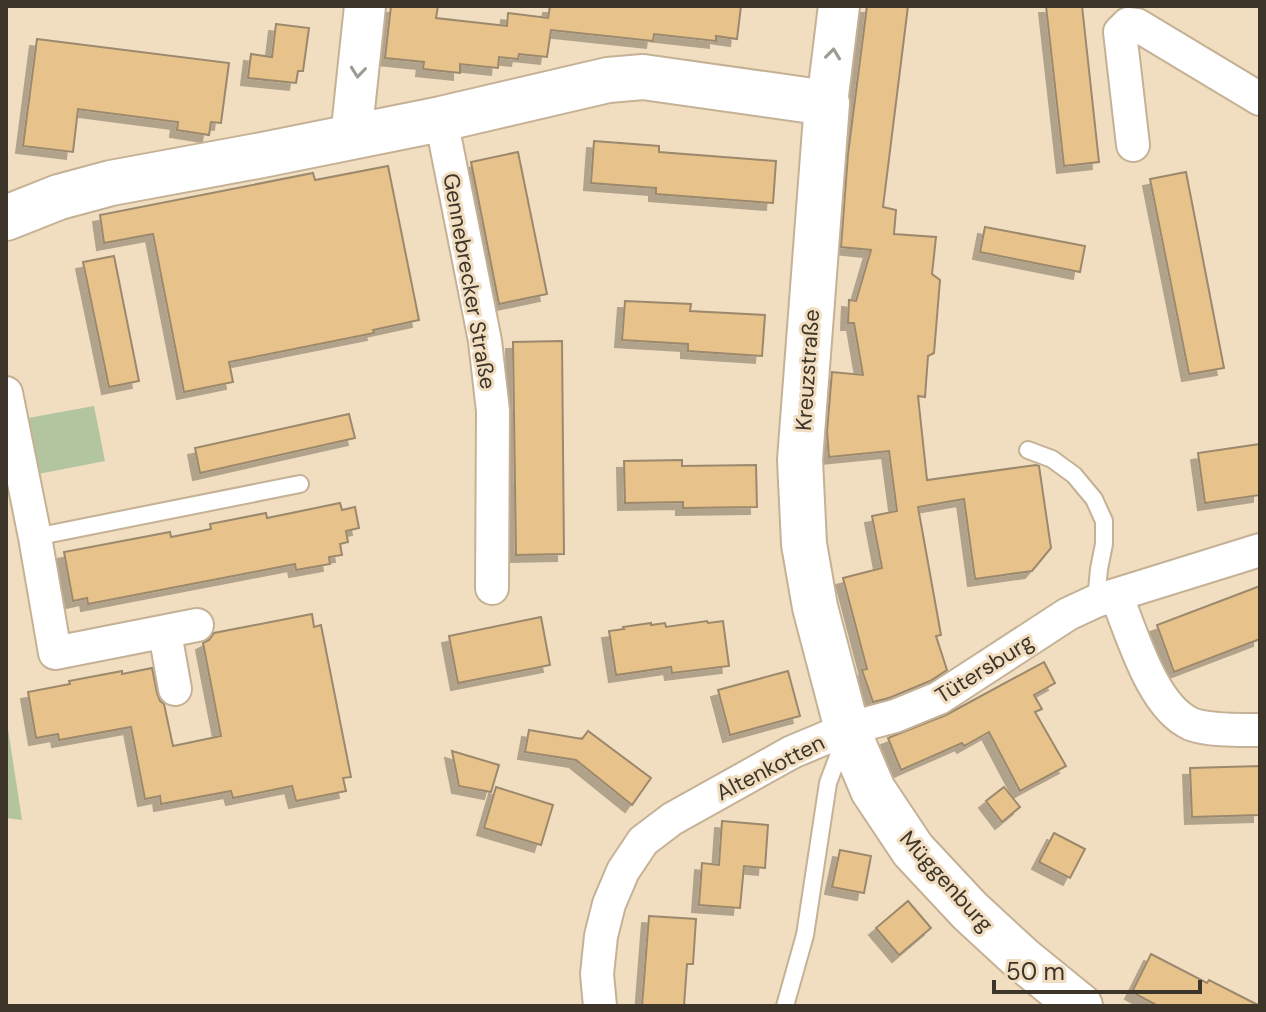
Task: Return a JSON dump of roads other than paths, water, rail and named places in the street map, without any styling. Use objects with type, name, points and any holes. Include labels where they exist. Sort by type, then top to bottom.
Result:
[{"type":"main road","points":[[6,218],[59,197],[111,183],[351,138],[608,80],[643,77],[827,103]]},
{"type":"main road","name":"Kreuzstraße","points":[[827,103],[800,460],[804,544],[815,607],[847,729]]},
{"type":"main road","name":"Müggenburg","points":[[847,729],[873,790],[913,850],[980,921],[1080,1006]]},
{"type":"street","points":[[351,138],[365,6]]},
{"type":"street","name":"Kreuzstraße","points":[[827,103],[839,6]]},
{"type":"street","points":[[1133,145],[1120,32],[1128,24],[1137,25],[1260,99]]},
{"type":"street","name":"Gennebrecker Straße","points":[[441,119],[485,341],[493,411],[492,588]]},
{"type":"street","points":[[6,393],[55,653],[197,625]]},
{"type":"street","name":"Tütersburg","points":[[847,729],[895,716],[939,698],[1068,614],[1106,598],[1260,550]]},
{"type":"street","points":[[1106,598],[1153,685],[1172,712],[1192,724],[1217,729],[1260,730]]},
{"type":"street","points":[[165,633],[175,689]]},
{"type":"street","name":"Altenkotten","points":[[600,1006],[597,974],[601,936],[609,904],[623,871],[643,841],[672,819],[792,752],[847,729]]},
{"type":"lane","points":[[1028,450],[1052,459],[1074,475],[1094,499],[1104,521],[1099,569],[1106,598]]},
{"type":"lane","points":[[35,537],[300,484]]},
{"type":"lane","name":"Altenkotten","points":[[785,1006],[805,935],[828,783],[847,729]]}]
